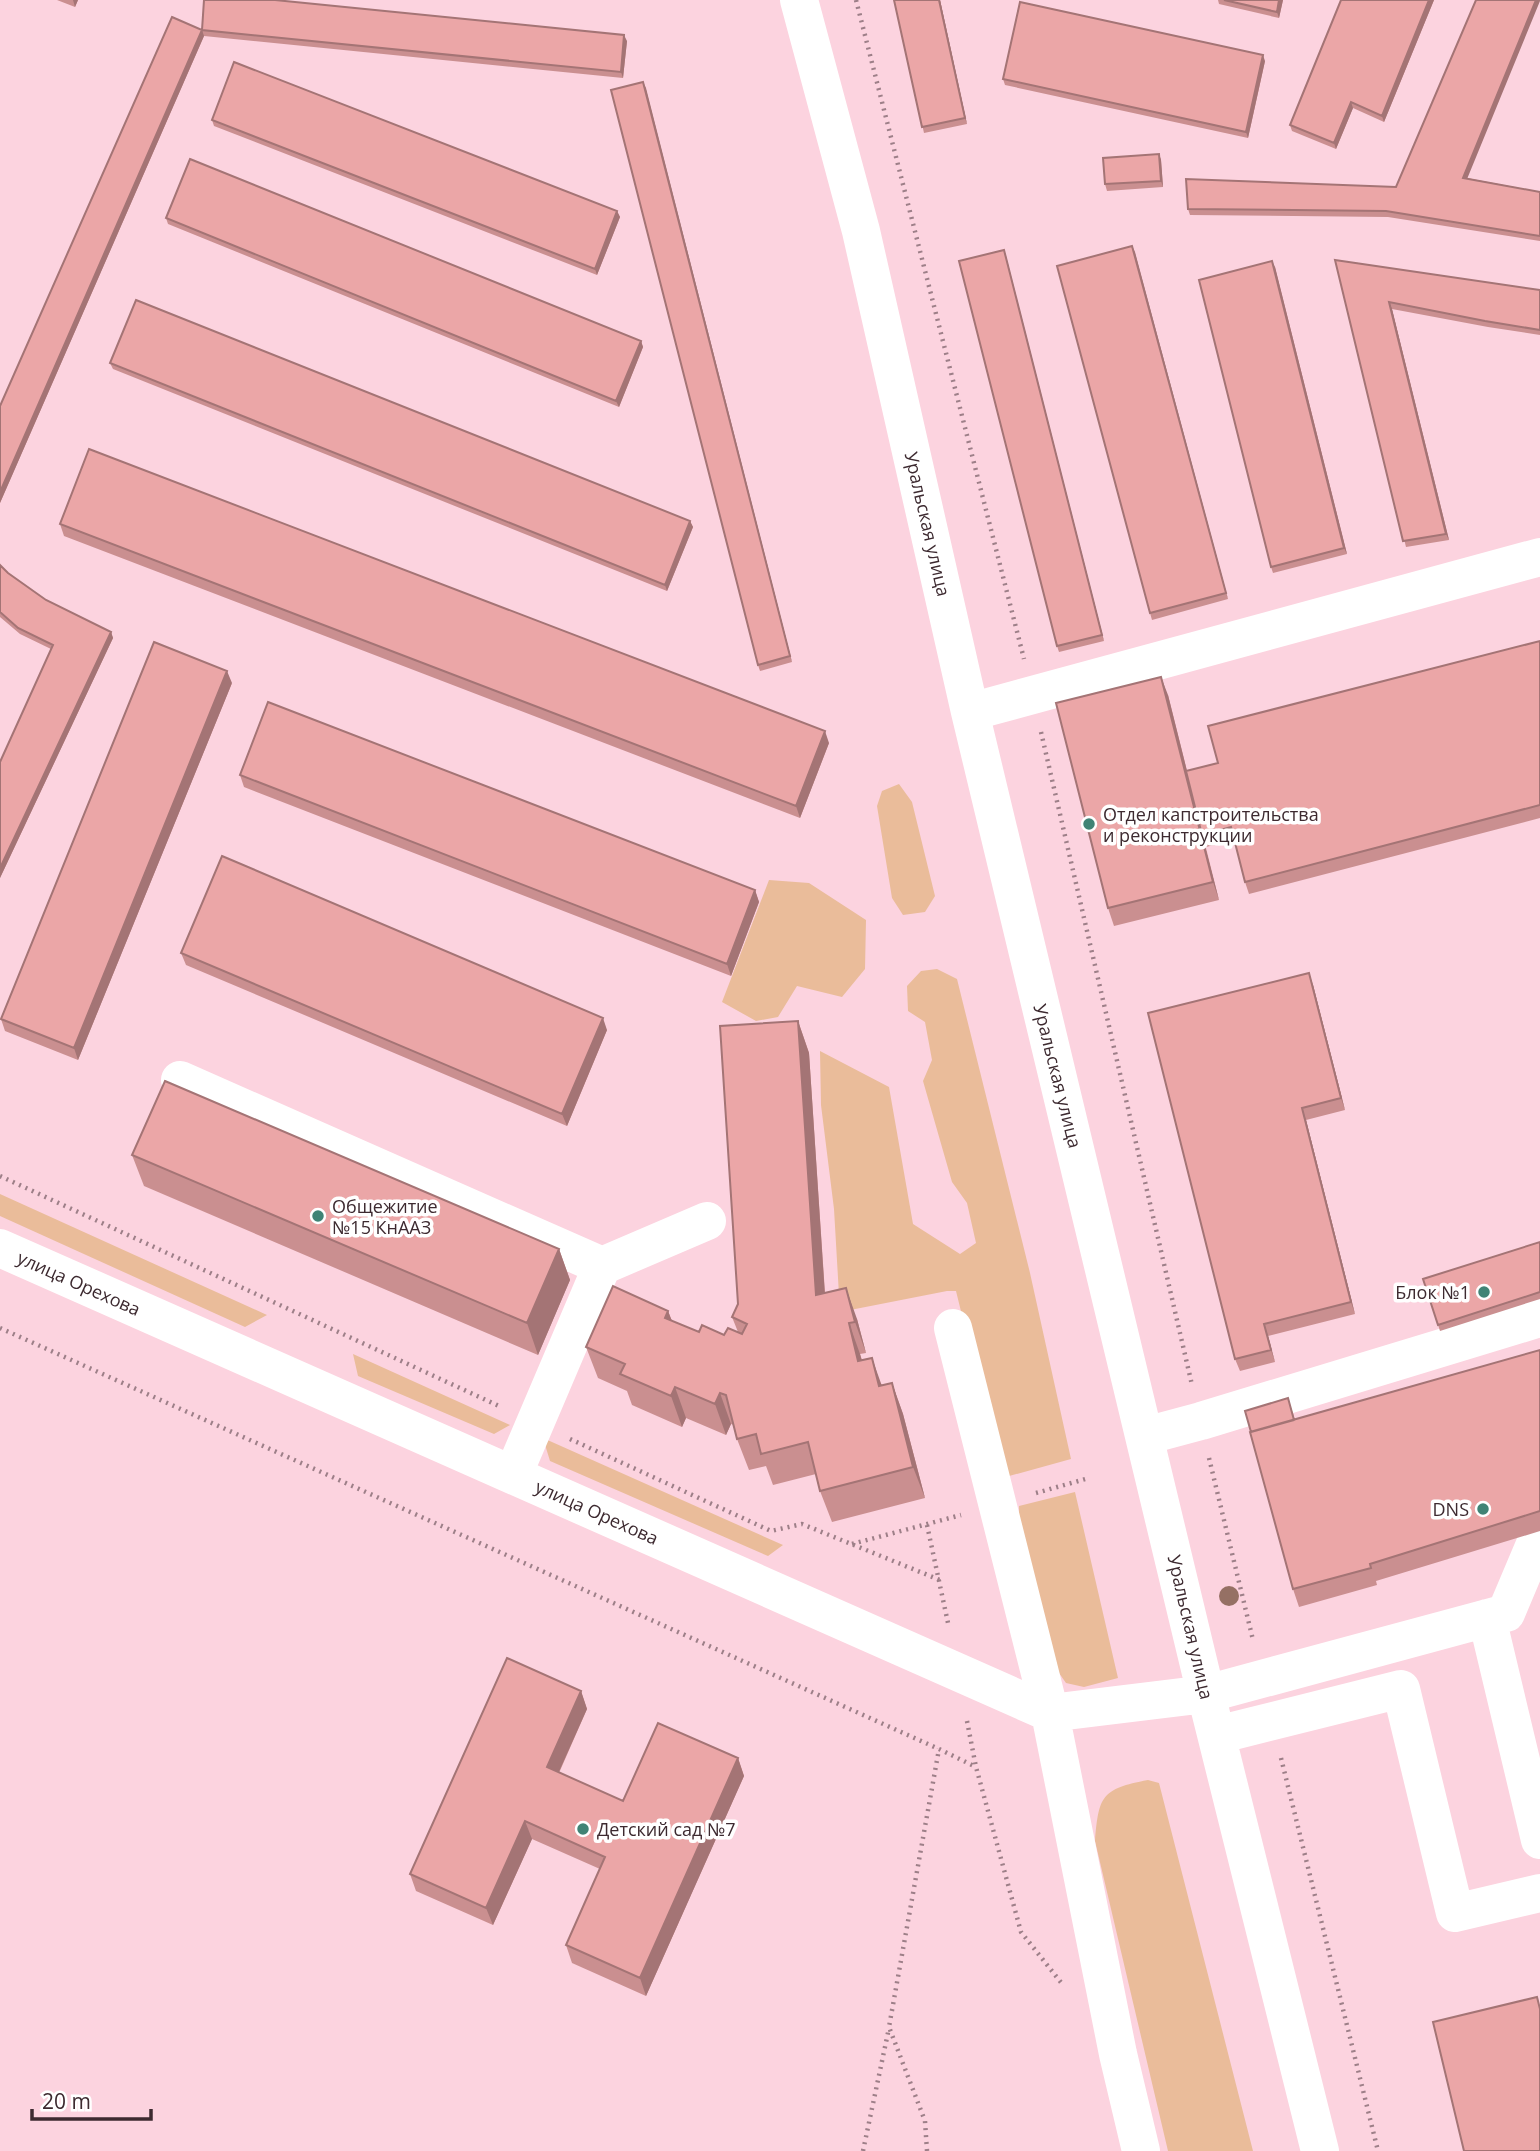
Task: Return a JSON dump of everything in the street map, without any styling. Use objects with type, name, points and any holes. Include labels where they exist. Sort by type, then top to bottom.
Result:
[{"type":"street","name":"Уральская улица","points":[[799,0],[862,231],[970,712],[1206,1694],[1320,2151]]},
{"type":"street","points":[[970,712],[1540,557]]},
{"type":"street","points":[[180,1080],[602,1266]]},
{"type":"street","points":[[513,1475],[602,1266],[707,1222]]},
{"type":"street","name":"улица Орехова","points":[[0,1248],[1050,1713]]},
{"type":"street","points":[[1146,1436],[1540,1318]]},
{"type":"street","points":[[953,1328],[1050,1713],[1118,2054],[1141,2151]]},
{"type":"street","points":[[1050,1713],[1206,1694],[1506,1613],[1536,1542],[1540,1541]]},
{"type":"street","points":[[1487,1618],[1540,1840]]},
{"type":"street","points":[[1217,1735],[1401,1689],[1455,1913],[1540,1893]]},
{"type":"path","points":[[856,0],[1032,695],[1262,1679]]},
{"type":"path","points":[[0,1176],[771,1531],[802,1524],[940,1580],[927,1525]]},
{"type":"path","points":[[0,1328],[975,1767],[1021,1932],[1069,1993]]},
{"type":"path","points":[[1272,1721],[1378,2151]]},
{"type":"path","points":[[863,2151],[889,2027],[939,1749]]},
{"type":"path","points":[[889,2027],[925,2121],[927,2151]]},
{"type":"shaded area","points":[[899,784],[912,802],[935,896],[925,912],[903,915],[892,898],[877,806],[882,791]]},
{"type":"shaded area","points":[[769,880],[809,883],[866,920],[865,969],[842,997],[797,986],[778,1017],[756,1021],[722,1002]]},
{"type":"shaded area","points":[[937,969],[957,979],[1030,1273],[1071,1459],[1002,1478],[956,1291],[840,1312],[834,1209],[821,1105],[820,1051],[889,1087],[913,1224],[960,1254],[976,1243],[967,1203],[952,1182],[923,1081],[932,1060],[925,1022],[908,1011],[907,986],[921,971]]},
{"type":"shaded area","points":[[0,1194],[267,1315],[245,1327],[0,1216]]},
{"type":"shaded area","points":[[353,1354],[510,1425],[494,1434],[358,1376]]},
{"type":"shaded area","points":[[543,1438],[783,1545],[768,1556],[550,1461]]},
{"type":"shaded area","points":[[1075,1492],[1118,1678],[1084,1687],[1066,1683],[1052,1663],[1019,1521],[1019,1506]]},
{"type":"shaded area","points":[[1148,1780],[1159,1783],[1253,2151],[1168,2151],[1095,1841],[1098,1814],[1105,1797],[1120,1787]]},
{"type":"building","points":[[204,0],[275,0],[624,35],[621,72],[202,30]]},
{"type":"building","points":[[894,0],[939,0],[965,118],[922,127]]},
{"type":"building","points":[[1224,0],[1279,0],[1277,12]]},
{"type":"building","points":[[1341,0],[1429,0],[1382,116],[1351,102],[1334,143],[1290,125]]},
{"type":"building","points":[[1476,0],[1536,0],[1463,178],[1540,192],[1540,236],[1386,211],[1188,209],[1186,179],[1396,187]]},
{"type":"building","points":[[1020,2],[1263,55],[1246,132],[1003,79]]},
{"type":"building","points":[[172,17],[202,30],[0,492],[0,406]]},
{"type":"building","points":[[234,62],[617,211],[595,269],[212,120]]},
{"type":"building","points":[[643,82],[790,656],[758,665],[611,90]]},
{"type":"building","points":[[1159,154],[1161,181],[1105,184],[1103,158]]},
{"type":"building","points":[[190,159],[641,341],[616,401],[166,218]]},
{"type":"building","points":[[1132,246],[1226,593],[1150,613],[1057,266]]},
{"type":"building","points":[[1004,250],[1102,635],[1057,646],[959,261]]},
{"type":"building","points":[[1335,260],[1540,290],[1540,330],[1389,302],[1446,534],[1403,541]]},
{"type":"building","points":[[1272,261],[1344,548],[1271,567],[1199,280]]},
{"type":"building","points":[[136,300],[690,521],[665,585],[110,363]]},
{"type":"building","points":[[89,449],[825,731],[796,806],[60,524]]},
{"type":"building","points":[[0,565],[46,600],[111,632],[0,868],[0,762],[53,645],[18,628],[0,612]]},
{"type":"building","points":[[1540,641],[1540,805],[1245,882],[1231,827],[1202,835],[1186,771],[1218,763],[1208,726]]},
{"type":"building","points":[[154,642],[227,671],[74,1048],[1,1019]]},
{"type":"building","points":[[1161,677],[1213,882],[1108,908],[1056,703]]},
{"type":"building","points":[[268,702],[755,890],[727,964],[240,775]]},
{"type":"building","points":[[222,856],[603,1018],[562,1114],[181,953]]},
{"type":"building","points":[[1309,973],[1341,1098],[1302,1108],[1351,1302],[1264,1324],[1271,1350],[1235,1359],[1148,1013]]},
{"type":"building","points":[[798,1021],[816,1295],[846,1288],[855,1322],[849,1323],[858,1361],[872,1358],[879,1386],[892,1383],[913,1467],[820,1491],[808,1442],[761,1454],[756,1434],[737,1439],[726,1395],[720,1393],[715,1404],[675,1387],[671,1396],[620,1374],[625,1364],[586,1347],[613,1286],[668,1311],[665,1318],[699,1332],[702,1325],[724,1335],[728,1328],[742,1334],[747,1324],[732,1317],[738,1304],[720,1026]]},
{"type":"building","name":"Общежитие №15 КнААЗ","points":[[165,1081],[559,1249],[527,1323],[132,1155]]},
{"type":"building","name":"Блок №1","points":[[1540,1242],[1540,1292],[1438,1325],[1423,1279]]},
{"type":"building","points":[[1540,1350],[1540,1511],[1370,1564],[1371,1568],[1293,1589],[1250,1432]]},
{"type":"building","points":[[1288,1398],[1294,1420],[1251,1432],[1245,1411]]},
{"type":"building","name":"Детский сад №7","points":[[507,1658],[581,1691],[547,1767],[623,1801],[658,1723],[738,1758],[640,1978],[566,1945],[605,1857],[525,1821],[486,1908],[410,1874]]},
{"type":"building","points":[[1537,1997],[1540,2009],[1540,2151],[1464,2151],[1433,2022]]},
{"type":"place","name":"Отдел капстроительства и реконструкции","points":[[1089,824]]},
{"type":"place","name":"Общежитие №15 КнААЗ","points":[[318,1216]]},
{"type":"place","name":"Блок №1","points":[[1484,1292]]},
{"type":"place","name":"DNS","points":[[1483,1509]]},
{"type":"place","name":"Детский сад №7","points":[[583,1829]]}]
